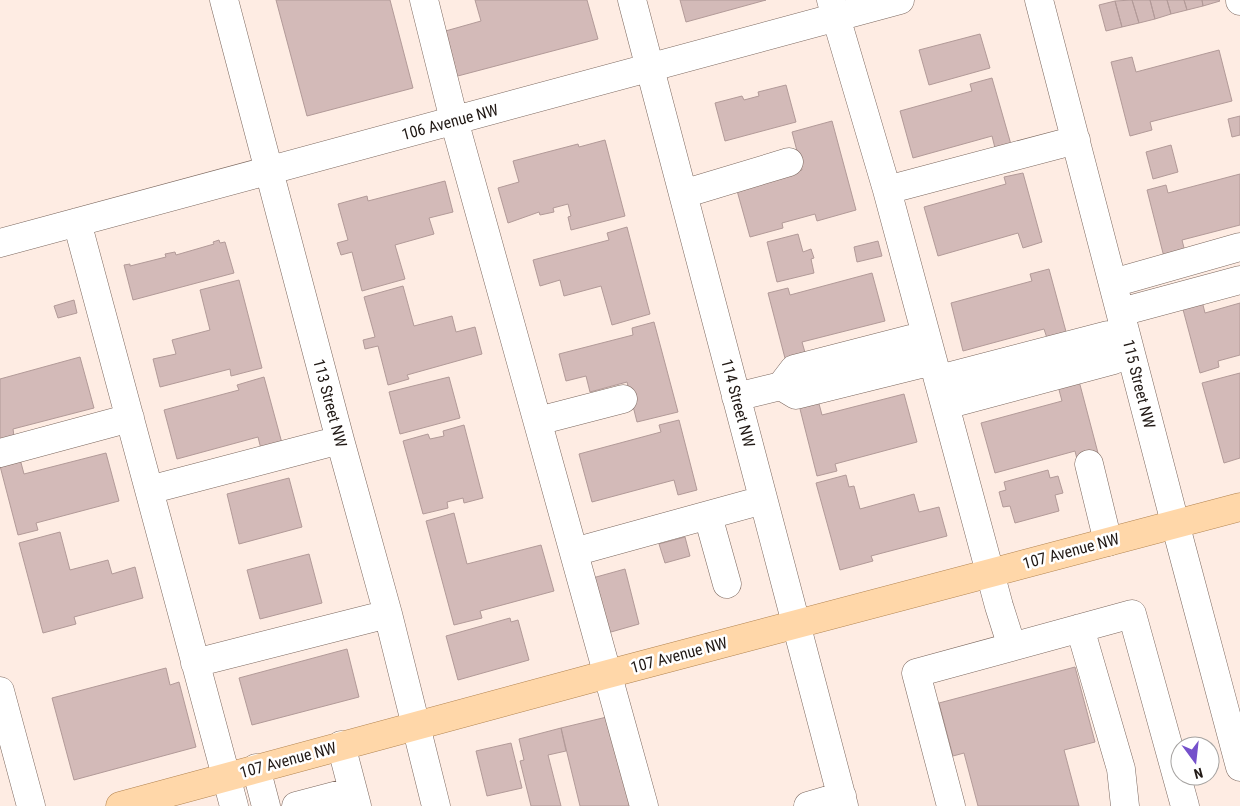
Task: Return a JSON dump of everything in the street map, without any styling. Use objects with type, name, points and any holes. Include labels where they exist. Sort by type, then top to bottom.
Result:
[{"type":"main road","name":"107 Avenue NW","points":[[120,806],[341,745],[1240,506]]},
{"type":"street","name":"113 Street NW","points":[[224,0],[388,614],[436,806]]},
{"type":"street","points":[[424,0],[454,120],[644,806]]},
{"type":"street","name":"114 Street NW","points":[[632,0],[795,625],[843,801]]},
{"type":"street","name":"106 Avenue NW","points":[[0,243],[650,67],[834,8],[900,0]]},
{"type":"street","name":"115 Street NW","points":[[1039,0],[1121,312],[1122,346],[1175,523],[1240,767]]},
{"type":"street","points":[[834,8],[887,190],[1012,647]]},
{"type":"street","points":[[887,190],[1076,140]]},
{"type":"street","points":[[683,194],[789,162]]},
{"type":"street","points":[[77,222],[234,806]]},
{"type":"street","points":[[1113,283],[1240,247]]},
{"type":"street","points":[[1121,312],[1240,280]]},
{"type":"street","points":[[736,397],[781,386],[794,369],[936,370],[1108,335],[1122,346]]},
{"type":"street","points":[[538,421],[622,399]]},
{"type":"street","points":[[0,453],[130,418]]},
{"type":"street","points":[[149,490],[340,440]]},
{"type":"street","points":[[1089,464],[1108,542]]},
{"type":"street","points":[[574,552],[763,500]]},
{"type":"street","points":[[708,516],[727,584]]},
{"type":"street","points":[[195,663],[388,614]]},
{"type":"street","points":[[951,806],[916,673],[1132,614],[1185,806]]},
{"type":"street","points":[[1080,628],[1120,769],[1124,806]]},
{"type":"street","points":[[1,700],[31,806]]},
{"type":"street","points":[[296,806],[355,798],[341,745]]},
{"type":"street","points":[[256,768],[266,806]]},
{"type":"street","points":[[808,806],[843,801]]},
{"type":"building","points":[[276,0],[390,0],[413,88],[307,116]]},
{"type":"building","points":[[475,0],[587,0],[598,39],[454,77],[442,32],[481,21]]},
{"type":"building","points":[[680,0],[766,0],[686,22]]},
{"type":"building","points":[[1132,0],[1139,23],[1122,27],[1115,1]]},
{"type":"building","points":[[1132,0],[1150,0],[1155,19],[1139,23]]},
{"type":"building","points":[[1150,0],[1167,0],[1171,14],[1155,19]]},
{"type":"building","points":[[1167,0],[1184,0],[1187,10],[1171,14]]},
{"type":"building","points":[[1184,0],[1202,0],[1203,6],[1187,10]]},
{"type":"building","points":[[1202,0],[1219,0],[1220,1],[1203,6]]},
{"type":"building","points":[[1115,1],[1122,27],[1106,31],[1099,5]]},
{"type":"building","points":[[980,34],[990,68],[929,85],[919,50]]},
{"type":"building","points":[[1219,50],[1232,101],[1150,122],[1152,130],[1130,136],[1111,62],[1132,57],[1136,72]]},
{"type":"building","points":[[992,78],[1012,148],[996,152],[992,136],[913,158],[900,111],[972,91],[970,84]]},
{"type":"building","points":[[786,85],[796,122],[725,141],[715,103],[742,96],[744,100],[759,96],[758,92]]},
{"type":"building","points":[[1240,116],[1240,135],[1232,137],[1228,119]]},
{"type":"building","points":[[832,121],[856,210],[817,221],[815,214],[782,223],[783,228],[750,237],[736,187],[802,170],[792,132]]},
{"type":"building","points":[[605,140],[625,216],[571,230],[568,217],[571,216],[568,204],[553,208],[554,212],[540,215],[539,212],[508,223],[498,188],[519,182],[513,161],[578,144],[579,147]]},
{"type":"building","points":[[1171,145],[1178,172],[1153,179],[1146,152]]},
{"type":"building","points":[[1023,173],[1042,242],[1023,248],[1018,233],[938,256],[924,207],[1006,184],[1004,177]]},
{"type":"building","points":[[1240,174],[1240,225],[1182,240],[1186,256],[1165,261],[1147,190],[1166,185],[1168,193]]},
{"type":"building","points":[[445,181],[453,212],[429,218],[434,234],[395,245],[405,279],[362,291],[352,252],[341,255],[337,243],[348,240],[338,204],[367,196],[368,201]]},
{"type":"building","points":[[627,227],[650,314],[612,325],[601,286],[564,296],[560,280],[540,286],[533,260],[609,240],[607,233]]},
{"type":"building","points":[[798,234],[803,252],[811,249],[814,258],[811,259],[814,273],[777,282],[767,242]]},
{"type":"building","points":[[219,240],[220,243],[225,242],[234,273],[133,300],[124,265],[130,264],[130,266],[166,257],[165,254],[175,252],[176,255],[214,244],[213,242]]},
{"type":"building","points":[[878,241],[882,256],[857,262],[854,247]]},
{"type":"building","points":[[1049,269],[1068,339],[1049,344],[1044,329],[963,351],[951,303],[1032,281],[1030,274]]},
{"type":"building","points":[[872,273],[885,321],[802,342],[806,356],[786,362],[768,293],[788,288],[790,295]]},
{"type":"building","points":[[239,280],[262,368],[231,376],[230,369],[160,387],[153,359],[176,354],[172,340],[210,330],[200,290]]},
{"type":"building","points":[[403,286],[414,326],[452,316],[456,332],[475,327],[482,354],[407,375],[409,379],[388,385],[378,346],[365,349],[363,340],[375,337],[364,297]]},
{"type":"building","points":[[1201,297],[1205,313],[1240,303],[1240,355],[1218,361],[1219,367],[1200,373],[1181,302]]},
{"type":"building","points":[[74,300],[77,313],[58,318],[54,306]]},
{"type":"building","points":[[654,322],[678,412],[637,422],[627,382],[590,392],[586,376],[566,381],[559,354],[633,335],[632,328]]},
{"type":"building","points":[[80,357],[94,408],[13,429],[14,436],[0,439],[0,379]]},
{"type":"building","points":[[1240,373],[1240,458],[1224,463],[1202,383]]},
{"type":"building","points":[[264,377],[283,447],[262,453],[258,437],[177,459],[164,410],[239,390],[237,385]]},
{"type":"building","points":[[449,377],[460,418],[400,434],[389,392]]},
{"type":"building","points":[[1079,381],[1098,453],[1077,459],[1075,451],[995,473],[981,423],[1062,401],[1058,386]]},
{"type":"building","points":[[904,394],[917,442],[835,464],[837,471],[817,476],[799,405],[818,400],[822,415]]},
{"type":"building","points":[[679,420],[697,490],[678,495],[674,480],[592,502],[579,454],[661,432],[659,425]]},
{"type":"building","points":[[464,425],[483,498],[464,503],[463,498],[447,502],[448,508],[423,514],[403,441],[428,434],[430,439],[444,436],[443,431]]},
{"type":"building","points":[[106,453],[119,501],[36,523],[38,530],[18,535],[0,466],[20,459],[24,474]]},
{"type":"building","points":[[1048,470],[1050,478],[1058,476],[1063,493],[1055,495],[1059,511],[1015,523],[1010,506],[1003,507],[999,492],[1006,490],[1004,482]]},
{"type":"building","points":[[846,475],[849,487],[854,486],[860,509],[914,494],[919,512],[939,507],[947,536],[871,556],[873,561],[840,570],[816,483]]},
{"type":"building","points":[[289,478],[302,527],[239,544],[227,494]]},
{"type":"building","points":[[454,513],[467,564],[541,545],[554,591],[480,611],[482,618],[454,625],[426,521]]},
{"type":"building","points":[[60,532],[70,570],[108,560],[112,574],[135,567],[143,598],[74,617],[76,624],[43,633],[19,543]]},
{"type":"building","points":[[685,537],[690,556],[665,563],[659,544]]},
{"type":"building","points":[[309,554],[322,603],[260,619],[247,570]]},
{"type":"building","points":[[625,569],[639,624],[604,634],[589,579]]},
{"type":"building","points":[[510,618],[511,622],[518,620],[529,660],[458,680],[446,636]]},
{"type":"building","points":[[347,649],[359,697],[252,725],[239,678]]},
{"type":"building","points":[[1075,667],[1095,742],[1064,750],[1079,806],[978,806],[964,753],[953,756],[939,703]]},
{"type":"building","points":[[166,668],[170,685],[179,682],[196,747],[74,780],[52,698]]},
{"type":"building","points":[[611,716],[634,805],[580,806],[561,728]]},
{"type":"building","points":[[561,728],[566,751],[548,755],[561,806],[531,806],[520,761],[524,760],[519,739]]},
{"type":"building","points":[[511,743],[522,788],[487,796],[476,751]]}]
